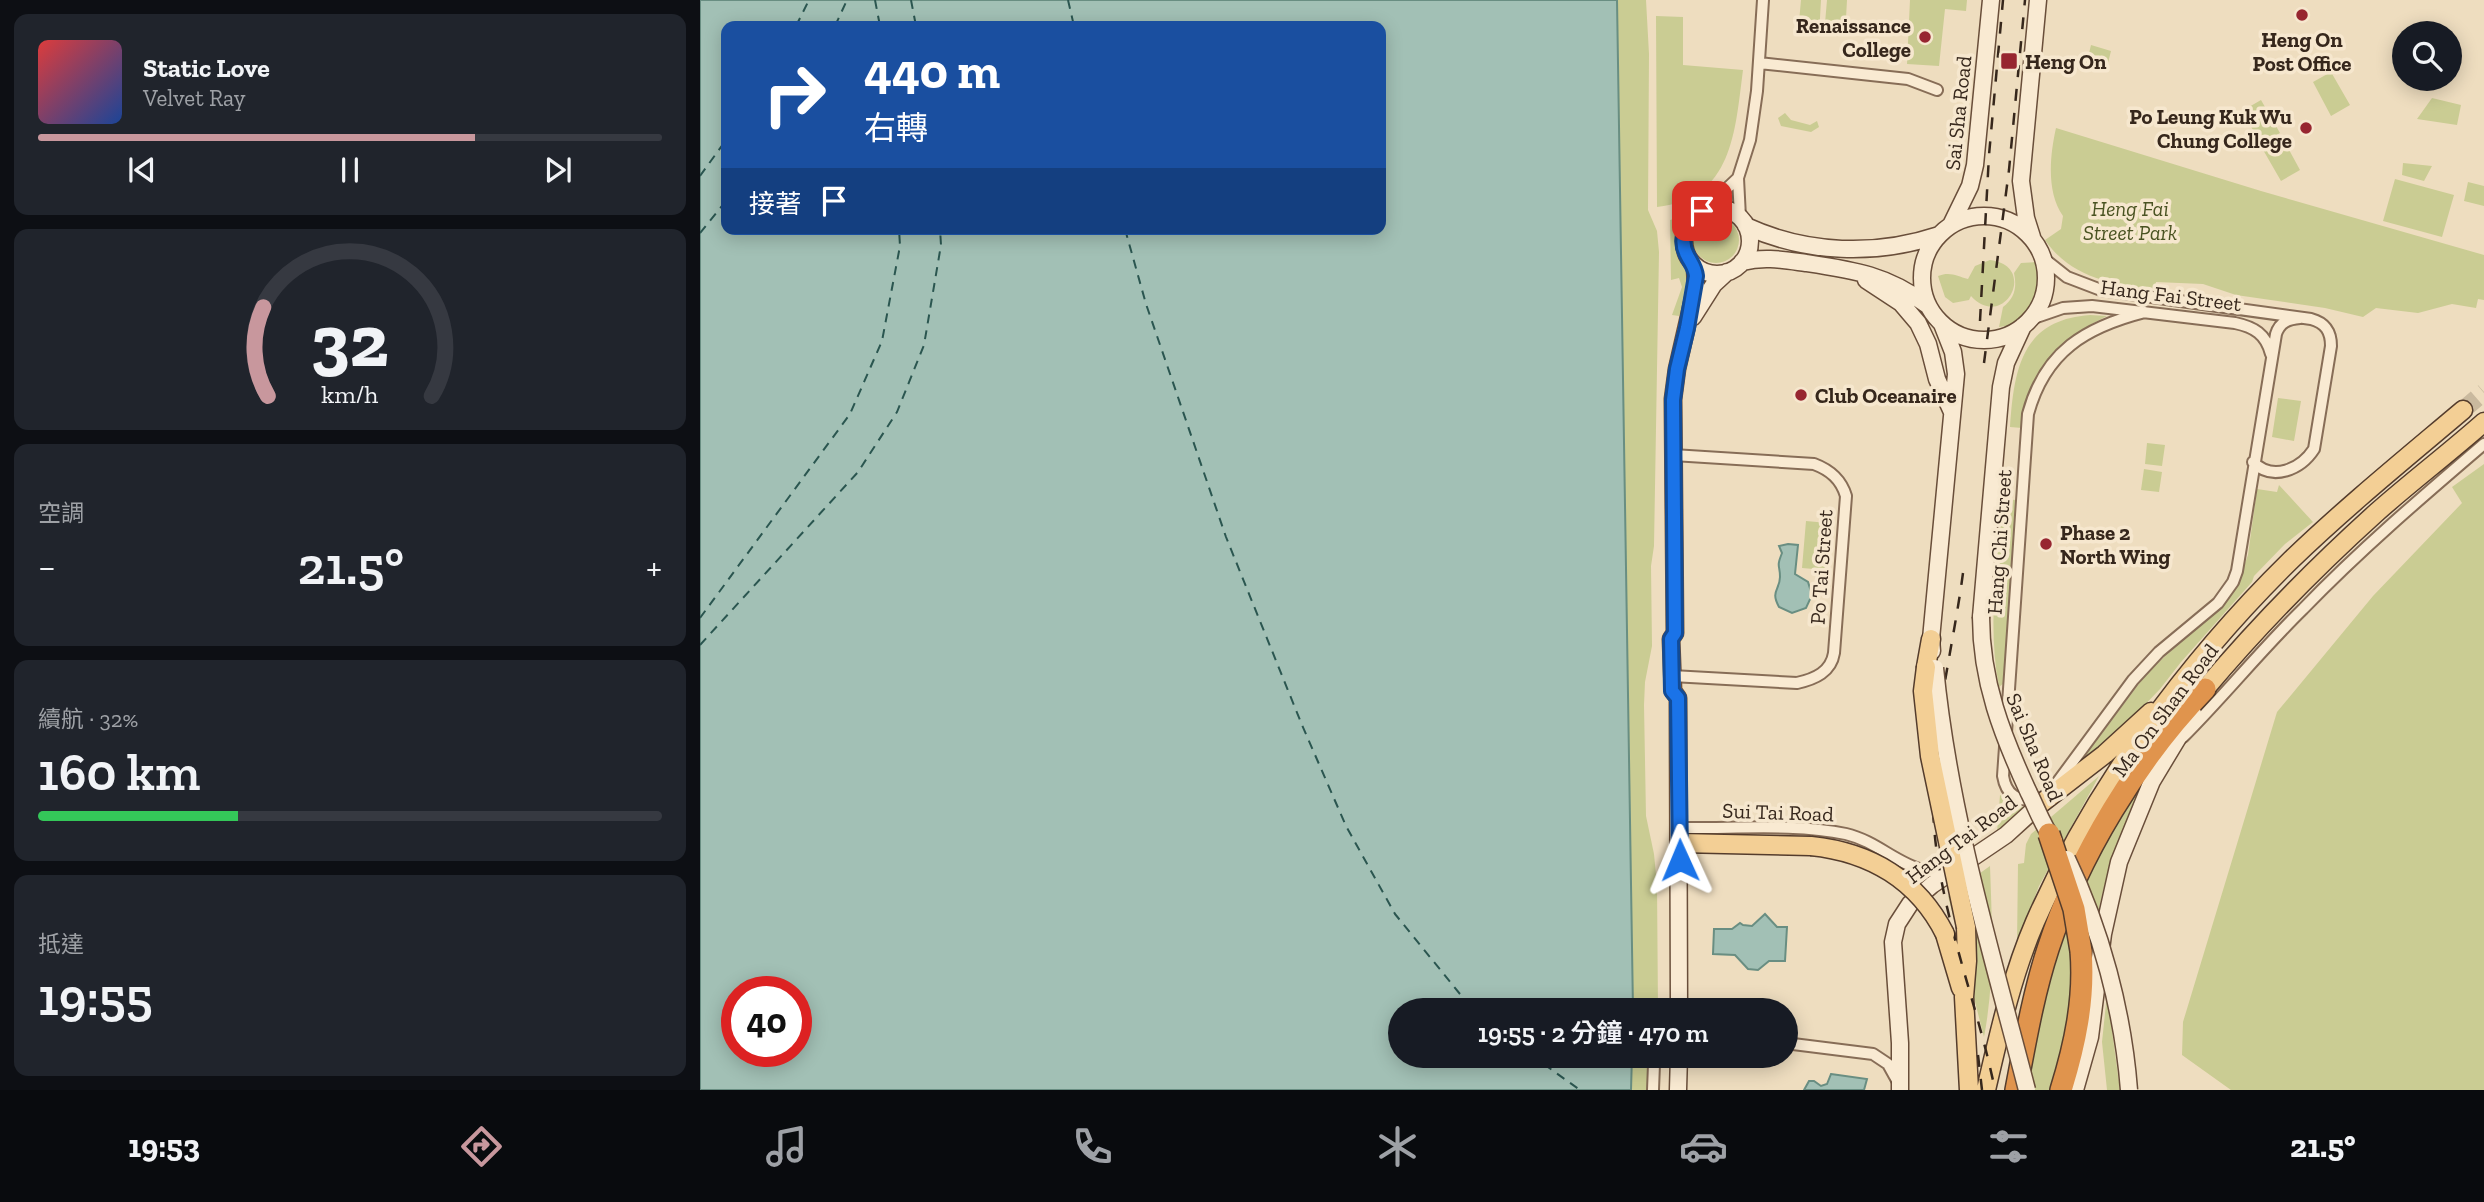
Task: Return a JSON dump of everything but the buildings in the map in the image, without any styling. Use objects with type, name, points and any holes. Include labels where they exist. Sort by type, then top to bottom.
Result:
[{"type":"highway","name":"Ma On Shan Road","points":[[2016,1090],[2048,948],[2072,891],[2122,796],[2167,731],[2205,689]]},
{"type":"highway","points":[[2049,834],[2077,924],[2082,960],[2071,1090]]},
{"type":"main road","name":"Sai Sha Road","points":[[1945,230],[1970,186],[1975,165],[1991,0]]},
{"type":"main road","points":[[1942,324],[1963,337],[1984,341],[2005,337],[2027,323],[2042,302],[2046,277],[2043,258],[2032,238],[2026,218],[2021,181],[2038,0]]},
{"type":"main road","points":[[1679,998],[1678,698],[1672,691],[1677,677],[1671,639],[1675,633],[1673,455],[1675,385],[1696,286],[1695,267],[1685,250],[1685,231],[1696,215],[1704,210],[1723,208],[1743,222],[1787,241],[1855,251],[1898,247],[1945,230],[1968,218],[1987,216],[2016,224],[2032,238]]},
{"type":"main road","points":[[1742,262],[1749,244],[1743,222]]},
{"type":"main road","points":[[1945,230],[1926,256],[1922,268],[1923,293],[1950,342],[1956,373],[1930,668],[1954,799],[2027,1090]]},
{"type":"main road","points":[[1687,328],[1714,284],[1727,272],[1742,262],[1769,258],[1874,276],[1898,285],[1927,304]]},
{"type":"main road","points":[[1695,267],[1717,274],[1727,272]]},
{"type":"main road","points":[[1849,270],[1894,297],[1918,323],[1928,344],[1937,379],[1953,414]]},
{"type":"main road","name":"Sai Sha Road","points":[[2027,323],[2006,363],[2001,387],[1981,617],[1985,676],[1996,716],[2049,834],[2070,867],[2099,945],[2123,1042],[2129,1090]]},
{"type":"main road","name":"Ma On Shan Road","points":[[1986,1090],[2023,955],[2053,886],[2097,803],[2185,681],[2263,589],[2373,486],[2463,410]]},
{"type":"main road","points":[[2479,436],[2484,422]]},
{"type":"main road","name":"Ma On Shan Road","points":[[2071,1090],[2090,1037],[2103,934],[2113,884],[2139,810],[2205,689],[2269,617],[2338,548],[2402,490],[2479,436]]},
{"type":"main road","points":[[1930,668],[1923,691],[1930,756],[1965,927],[1967,961],[1964,997],[1969,1090]]},
{"type":"main road","points":[[2045,799],[2105,754],[2185,681]]},
{"type":"main road","name":"Hang Tai Road","points":[[1900,1089],[1900,1043],[1893,949],[1897,924],[1910,904],[1950,871],[2006,835],[2045,799]]},
{"type":"main road","points":[[1680,835],[1836,849],[1859,855],[1890,871],[1922,899],[1945,934],[1964,997]]},
{"type":"main road","points":[[1678,1090],[1679,1068]]},
{"type":"street","points":[[1743,222],[1738,178],[1750,140],[1763,0]]},
{"type":"street","points":[[1759,63],[1908,79],[1937,90]]},
{"type":"street","points":[[1704,210],[1738,178]]},
{"type":"street","name":"Hang Fai Street","points":[[2043,258],[2067,277],[2101,290],[2311,319],[2323,324],[2330,336],[2324,400],[2314,449],[2304,462],[2285,471],[2264,470],[2253,463]]},
{"type":"street","name":"Hang Fai Street","points":[[2027,323],[2076,306],[2246,325],[2263,336],[2272,360]]},
{"type":"street","name":"Hang Chi Street","points":[[2045,799],[2019,799],[2007,789],[2003,776],[2028,414],[2041,380],[2064,350],[2094,329],[2120,318],[2145,312]]},
{"type":"street","points":[[2272,360],[2277,329],[2286,321],[2300,318]]},
{"type":"street","name":"Hang Tai Road","points":[[2045,799],[2147,663],[2207,614],[2227,593],[2233,582],[2272,360]]},
{"type":"street","name":"Ma On Shan Road","points":[[2162,764],[2246,668],[2326,585],[2401,515],[2479,436]]},
{"type":"street","name":"Po Tai Street","points":[[1673,455],[1814,464],[1838,479],[1846,496],[1834,653],[1824,673],[1797,683],[1677,677]]},
{"type":"street","name":"Sui Tai Road","points":[[1680,835],[1807,829],[1835,832],[1876,845],[1917,868],[1950,871]]},
{"type":"street","points":[[1798,1045],[1873,1054],[1891,1068],[1900,1089]]},
{"type":"street","points":[[1653,1090],[1654,1068]]},
{"type":"green space","points":[[1617,0],[1646,0],[1649,54],[1648,210],[1657,231],[1659,252],[1654,546],[1651,566],[1652,646],[1644,705],[1646,816],[1657,885],[1658,998],[1633,998]]},
{"type":"green space","points":[[1801,0],[1821,0],[1819,35],[1798,33]]},
{"type":"green space","points":[[1827,0],[1847,0],[1845,36],[1824,35]]},
{"type":"green space","name":"Renaissance College","points":[[1910,0],[1967,0],[1966,11],[1945,9],[1939,66],[1907,64]]},
{"type":"green space","points":[[1656,16],[1683,17],[1683,65],[1743,70],[1732,138],[1726,158],[1716,176],[1701,191],[1682,201],[1657,207]]},
{"type":"green space","points":[[2091,45],[2111,51],[2106,71],[2086,66]]},
{"type":"green space","points":[[2331,72],[2350,105],[2331,116],[2313,82]]},
{"type":"green space","points":[[2432,98],[2461,105],[2457,125],[2417,119]]},
{"type":"green space","points":[[2261,100],[2280,133],[2261,144],[2242,111]]},
{"type":"green space","points":[[1785,113],[1791,120],[1810,125],[1817,121],[1819,127],[1811,132],[1781,126],[1778,118]]},
{"type":"green space","name":"Heng Fai Street Park","points":[[2056,128],[2484,255],[2484,300],[2478,299],[2476,308],[2452,304],[2418,313],[2376,308],[2363,317],[2325,308],[2236,295],[2203,284],[2156,282],[2155,291],[2094,277],[2067,263],[2045,240],[2061,229],[2063,216],[2054,196],[2051,173]]},
{"type":"green space","points":[[2282,137],[2300,170],[2281,181],[2262,148]]},
{"type":"green space","points":[[2403,163],[2432,166],[2424,181],[2402,175]]},
{"type":"green space","points":[[2395,179],[2454,195],[2442,237],[2383,221]]},
{"type":"green space","points":[[2468,182],[2484,186],[2484,206],[2464,201]]},
{"type":"green space","points":[[1686,216],[1680,236],[1689,290],[1679,316],[1672,315],[1682,287],[1679,278],[1671,280],[1670,220]]},
{"type":"green space","points":[[1716,217],[1733,223],[1739,240],[1733,257],[1716,263],[1699,257],[1693,240],[1699,223]]},
{"type":"green space","points":[[1990,260],[2005,265],[2012,273],[2014,284],[2011,294],[2004,302],[1995,306],[1983,305],[1971,296],[1969,300],[1953,303],[1945,297],[1938,276],[1950,274],[1968,279],[1975,266]]},
{"type":"green space","points":[[2036,262],[2040,271],[2036,306],[2024,315],[2019,324],[1999,327],[2003,307],[2014,292],[2014,273],[2021,263]]},
{"type":"green space","points":[[2090,315],[2107,316],[2089,325],[2060,347],[2039,374],[2026,408],[2022,428],[2010,427],[2014,386],[2019,368],[2035,338],[2049,327],[2067,319]]},
{"type":"green space","points":[[2278,398],[2301,401],[2294,441],[2272,437]]},
{"type":"green space","points":[[2147,443],[2165,445],[2162,466],[2145,464]]},
{"type":"green space","points":[[2484,464],[2484,1090],[2231,1090],[2182,1055],[2183,1022],[2277,712],[2373,596],[2462,503],[2452,487]]},
{"type":"green space","points":[[2144,469],[2162,472],[2159,492],[2141,490]]},
{"type":"green space","points":[[2279,485],[2313,522],[2285,544],[2254,576],[2252,582],[2137,713],[2076,768],[2147,673],[2198,626],[2239,579],[2248,555],[2257,489],[2277,492]]},
{"type":"green space","points":[[2004,499],[2016,500],[2004,683],[1999,687],[1993,616]]},
{"type":"green space","points":[[1806,521],[1828,523],[1825,570],[1802,568]]},
{"type":"green space","points":[[2149,770],[2124,826],[2105,884],[2096,924],[2089,983],[2076,989],[2056,1090],[2028,1090],[2046,995],[2076,902],[2108,834]]},
{"type":"green space","points":[[2099,776],[2039,886],[2017,944],[2018,864],[2024,863],[2026,844],[2031,834]]},
{"type":"green space","points":[[2000,795],[2015,806],[2025,807],[1997,833]]},
{"type":"green space","points":[[1990,866],[1991,973],[1984,1037],[1948,896]]},
{"type":"green space","points":[[2107,994],[2120,1090],[2107,1090],[2102,1042]]},
{"type":"green space","points":[[1632,1068],[1658,1068],[1658,1090],[1631,1090]]},
{"type":"water","points":[[700,0],[1617,0],[1633,998],[1388,998],[1388,1068],[1632,1068],[1631,1090],[700,1090]]},
{"type":"water","points":[[1798,545],[1795,574],[1808,582],[1812,595],[1806,608],[1792,613],[1779,607],[1775,597],[1780,581],[1779,564],[1782,553],[1779,546]]},
{"type":"water","points":[[1765,914],[1777,927],[1787,927],[1785,961],[1769,961],[1758,970],[1748,969],[1735,955],[1713,954],[1714,929],[1732,929],[1740,923],[1752,926]]},
{"type":"water","points":[[1831,1074],[1867,1079],[1864,1090],[1804,1090],[1809,1081],[1821,1086],[1827,1084]]},
{"type":"ferry route","points":[[798,21],[809,0]]},
{"type":"ferry route","points":[[837,21],[847,0]]},
{"type":"ferry route","points":[[875,0],[879,21]]},
{"type":"ferry route","points":[[911,0],[915,21]]},
{"type":"ferry route","points":[[1068,0],[1073,21]]},
{"type":"ferry route","points":[[700,176],[721,147]]},
{"type":"ferry route","points":[[700,233],[721,207]]},
{"type":"ferry route","points":[[700,618],[850,414],[882,341],[900,246],[899,235]]},
{"type":"ferry route","points":[[700,645],[858,472],[897,412],[924,345],[940,235]]},
{"type":"ferry route","points":[[1127,235],[1146,304],[1226,537],[1346,826],[1395,914],[1464,998]]},
{"type":"ferry route","points":[[1549,1068],[1580,1090]]},
{"type":"tunnel","points":[[2463,410],[2484,392]]},
{"type":"railway","points":[[1980,321],[1989,155],[2003,0]]},
{"type":"railway","points":[[1984,363],[2009,170],[2025,0]]},
{"type":"railway","points":[[1963,573],[1934,762],[1934,826],[1944,893],[1995,1090]]},
{"type":"railway","points":[[1978,1055],[1982,1090]]},
{"type":"place","name":"Heng On Post Office","points":[[2302,15]]},
{"type":"place","name":"Renaissance College","points":[[1925,37]]},
{"type":"place","name":"Heng On","points":[[2009,61]]},
{"type":"place","name":"Po Leung Kuk Wu Chung College","points":[[2306,128]]},
{"type":"place","name":"Club Oceanaire","points":[[1801,395]]},
{"type":"place","name":"Phase 2 North Wing","points":[[2046,544]]},
{"type":"route","points":[[1680,860],[1678,698],[1672,691],[1671,639],[1675,633],[1672,415],[1677,369],[1696,286],[1695,267],[1685,250],[1685,231],[1689,222],[1702,211]]}]
